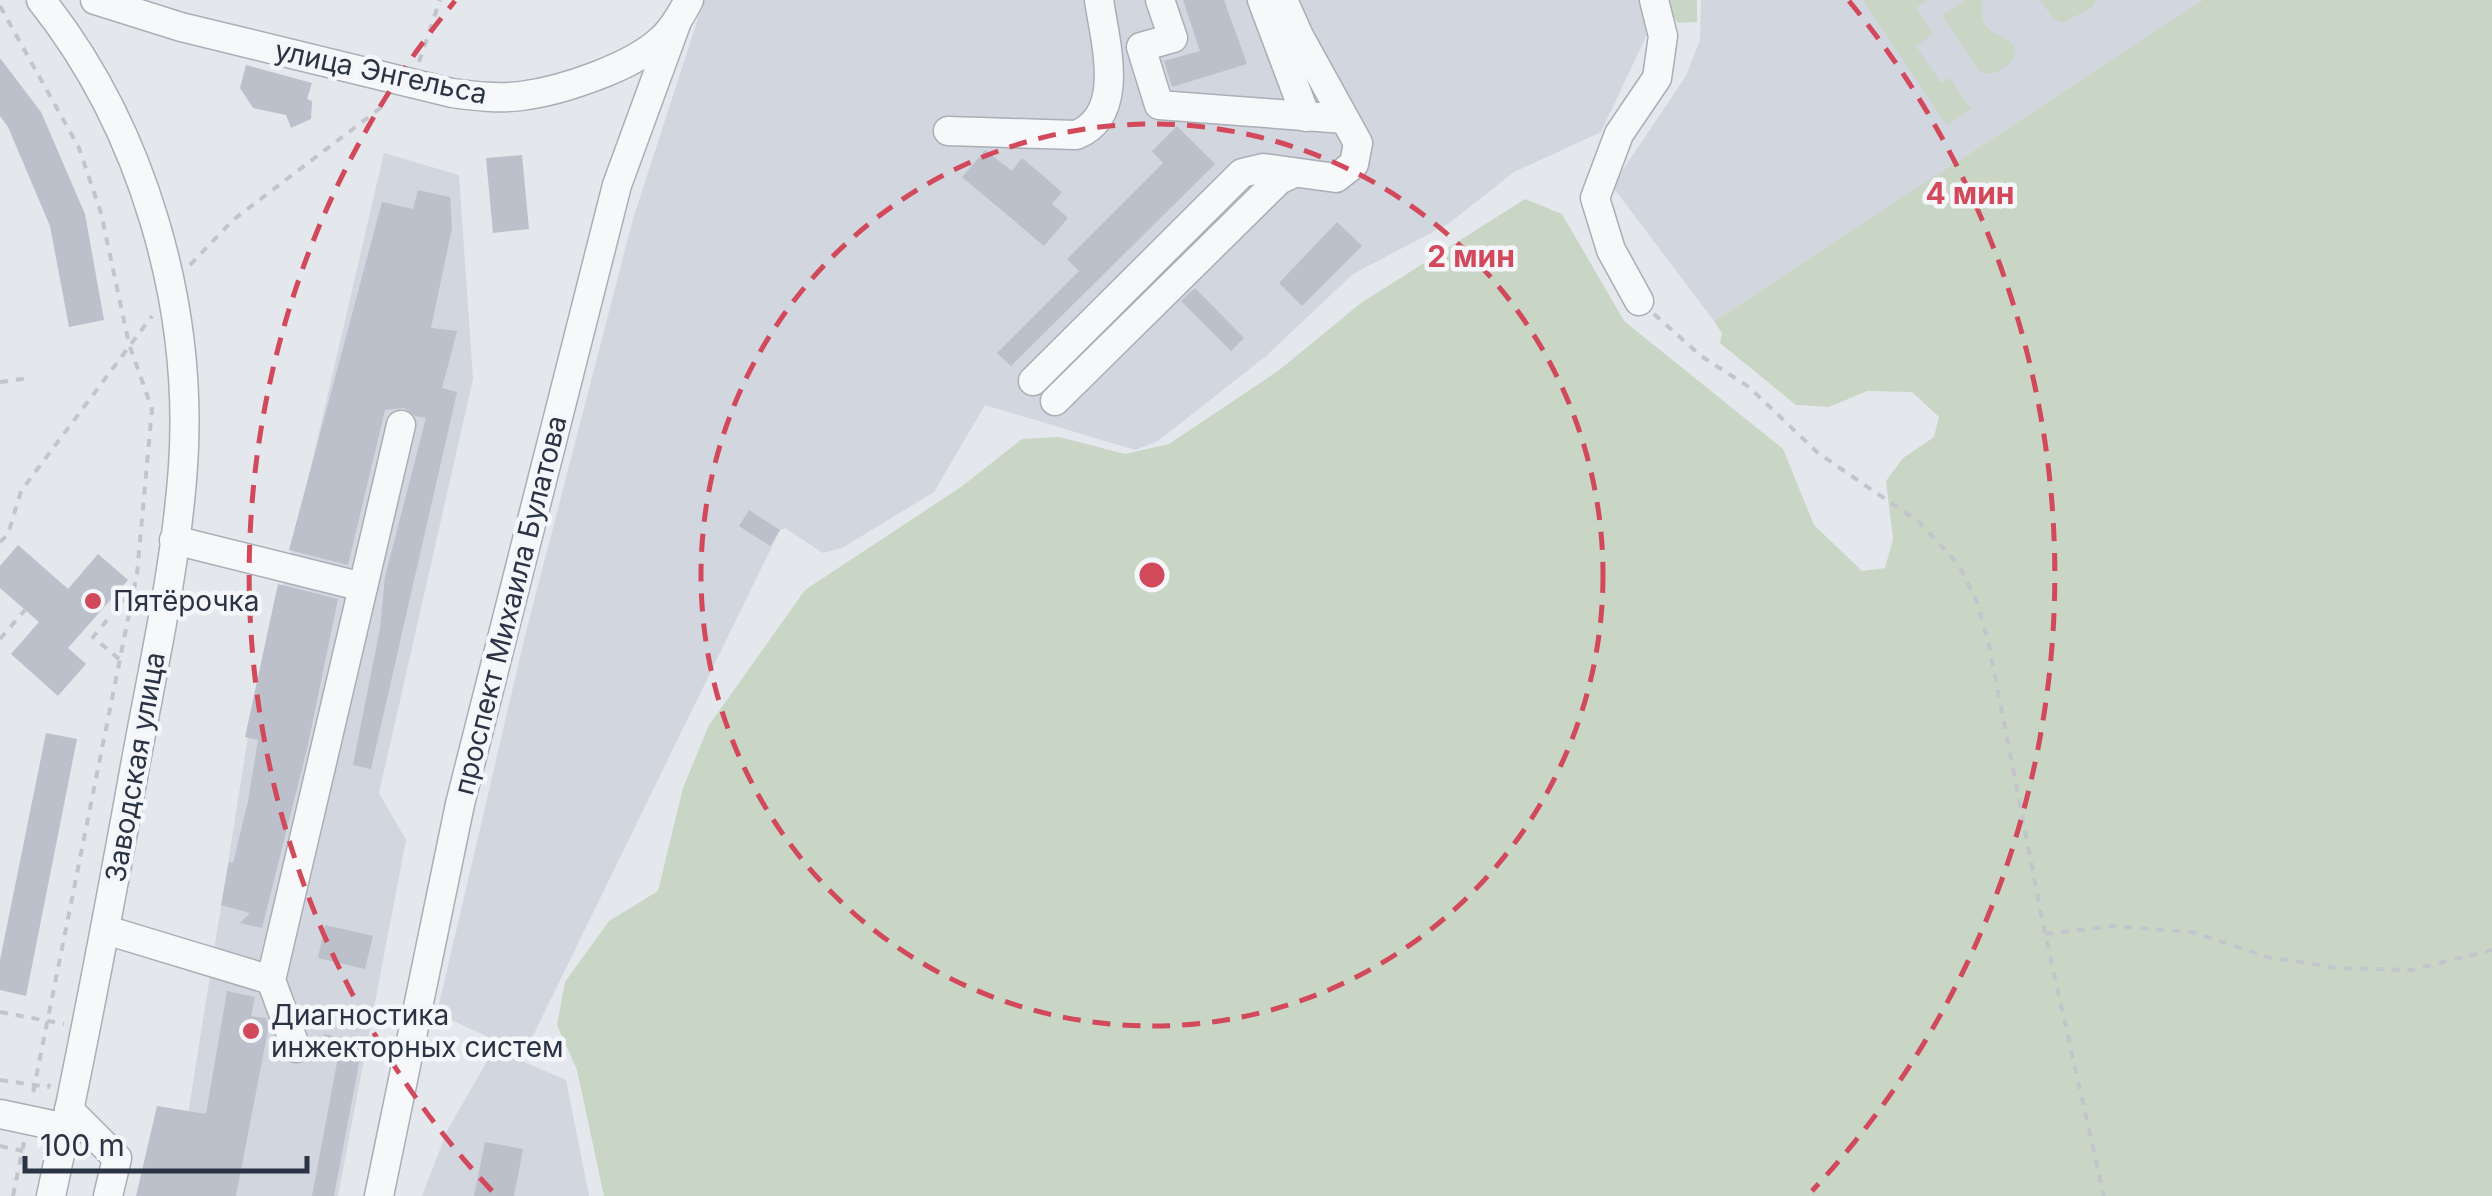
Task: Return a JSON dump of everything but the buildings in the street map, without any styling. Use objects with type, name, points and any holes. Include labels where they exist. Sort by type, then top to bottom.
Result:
[{"type":"street","name":"Заводская улица","points":[[42,0],[113,117],[148,192],[172,291],[185,407],[183,468],[174,540],[106,930],[51,1196]]},
{"type":"street","points":[[948,130],[1076,135],[1093,128],[1102,115],[1108,64],[1099,0]]},
{"type":"street","points":[[1160,0],[1173,38],[1141,47],[1159,105],[1344,119]]},
{"type":"street","points":[[1262,0],[1306,117]]},
{"type":"street","points":[[1033,381],[1242,173],[1263,168],[1336,178],[1354,164],[1358,143],[1283,0]]},
{"type":"street","points":[[1639,302],[1611,250],[1595,198],[1619,134],[1657,78],[1663,36],[1654,0]]},
{"type":"street","points":[[78,54],[77,26],[101,2]]},
{"type":"street","name":"улица Энгельса","points":[[101,2],[182,28],[412,84],[488,98],[562,88],[635,57],[664,38],[682,12]]},
{"type":"street","name":"проспект Михаила Булатова","points":[[380,1196],[474,746],[616,185],[682,12]]},
{"type":"street","points":[[1056,401],[1279,180],[1294,173]]},
{"type":"street","points":[[296,1048],[272,980],[400,426]]},
{"type":"street","points":[[174,540],[364,587]]},
{"type":"street","points":[[106,930],[272,980]]},
{"type":"street","points":[[0,1114],[68,1119],[117,1158],[108,1196]]},
{"type":"path","points":[[0,542],[8,534],[21,492],[195,258],[234,220],[412,84],[440,0]]},
{"type":"path","points":[[0,6],[79,148],[102,212],[130,344],[152,409],[134,588],[34,1085]]},
{"type":"path","points":[[1639,302],[1702,356],[1749,388],[1818,452],[1920,522],[1958,565],[1977,602],[1989,645],[2045,934],[2104,1196]]},
{"type":"path","points":[[0,382],[29,378]]},
{"type":"path","points":[[119,659],[93,637],[134,588]]},
{"type":"path","points":[[0,639],[25,610]]},
{"type":"path","points":[[2045,934],[2114,926],[2192,932],[2268,957],[2356,969],[2411,970],[2492,950]]},
{"type":"path","points":[[0,1012],[66,1024]]},
{"type":"path","points":[[0,1080],[48,1087],[54,1075]]},
{"type":"path","points":[[0,1146],[22,1151]]},
{"type":"shaded area","points":[[704,0],[1646,0],[1651,26],[1601,132],[1514,172],[1448,224],[1353,274],[1266,356],[1158,441],[1135,450],[985,405],[934,492],[842,548],[823,553],[785,528],[780,530],[524,1054],[437,1013],[525,636],[633,219]]},
{"type":"shaded area","points":[[1701,0],[2203,0],[1714,321],[1612,186],[1686,76],[1700,40]]},
{"type":"shaded area","points":[[384,153],[459,175],[473,379],[379,793],[406,840],[338,1196],[175,1196],[248,737]]},
{"type":"shaded area","points":[[494,1049],[566,1080],[589,1196],[422,1196],[447,1131]]},
{"type":"green space","points":[[1670,0],[1697,0],[1697,22],[1678,23]]},
{"type":"green space","points":[[1863,0],[1928,0],[1916,8],[1933,34],[1916,46],[1941,83],[1950,78],[1971,109],[1947,125]]},
{"type":"green space","points":[[1964,0],[1982,0],[1986,25],[2015,46],[2014,58],[1999,71],[1980,72],[1942,15]]},
{"type":"green space","points":[[2040,0],[2096,0],[2092,7],[2063,23],[2052,17]]},
{"type":"green space","points":[[2203,0],[2492,0],[2492,1196],[604,1196],[577,1070],[557,1025],[565,982],[609,921],[658,891],[683,788],[709,725],[805,590],[961,487],[1022,439],[1059,437],[1125,454],[1169,444],[1278,371],[1361,303],[1525,199],[1562,214],[1624,321],[1783,449],[1814,525],[1862,571],[1885,568],[1893,539],[1886,481],[1903,458],[1934,437],[1939,417],[1912,392],[1867,391],[1829,407],[1796,405],[1720,343],[1722,333],[1714,321]]},
{"type":"place","name":"Пятёрочка","points":[[93,601]]},
{"type":"place","name":"Диагностика инжекторных систем","points":[[251,1031]]}]
